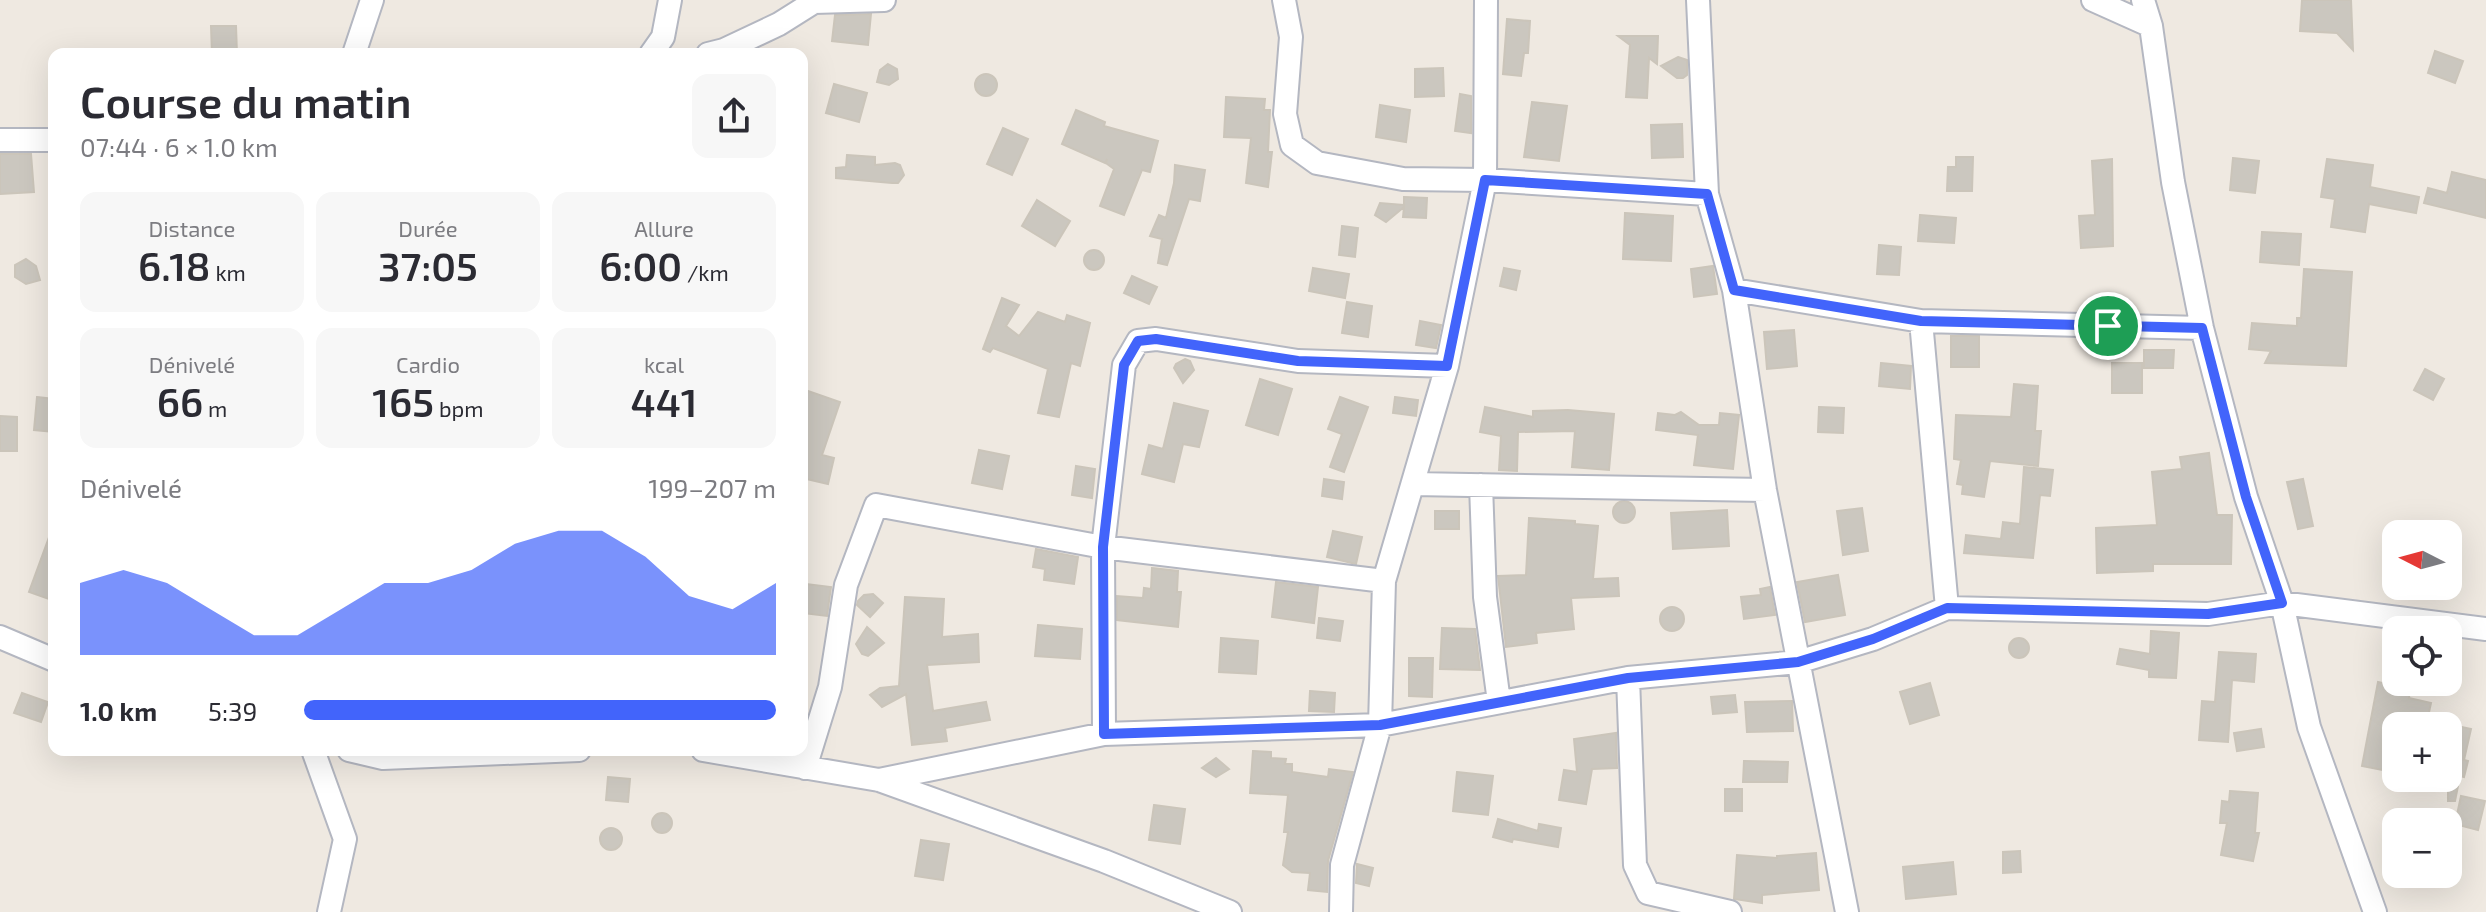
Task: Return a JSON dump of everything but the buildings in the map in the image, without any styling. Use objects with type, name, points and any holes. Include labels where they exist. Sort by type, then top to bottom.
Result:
[{"type":"street","points":[[356,48],[372,0]]},
{"type":"street","points":[[655,48],[663,37],[670,0]]},
{"type":"street","points":[[728,48],[779,24],[814,2],[884,0]]},
{"type":"street","points":[[1284,0],[1291,37],[1285,114],[1292,145],[1317,163],[1403,179],[1485,180],[1707,194]]},
{"type":"street","points":[[1341,912],[1342,865],[1380,725],[1384,581],[1447,366],[1485,180],[1486,0]]},
{"type":"street","points":[[1698,0],[1707,194],[1734,290],[1765,490],[1847,912]]},
{"type":"street","points":[[2093,0],[2151,26]]},
{"type":"street","points":[[2143,0],[2151,26],[2173,182],[2202,328],[2246,497],[2282,603],[2309,727],[2375,912]]},
{"type":"street","points":[[0,140],[48,140]]},
{"type":"street","points":[[1734,290],[1921,321],[2202,328]]},
{"type":"street","points":[[1921,321],[1947,608]]},
{"type":"street","points":[[1104,734],[1103,547],[1124,365],[1138,341],[1156,339],[1298,361],[1447,366]]},
{"type":"street","points":[[1413,484],[1765,490]]},
{"type":"street","points":[[1481,485],[1485,597],[1499,702]]},
{"type":"street","points":[[805,768],[830,687],[846,585],[876,505],[1103,547],[1384,581]]},
{"type":"street","points":[[879,780],[1104,734],[1380,725],[1628,678],[1798,662],[1873,639],[1947,608],[2208,614],[2282,603],[2486,629]]},
{"type":"street","points":[[0,637],[48,654]]},
{"type":"street","points":[[1628,678],[1635,865],[1648,893],[1730,912]]},
{"type":"street","points":[[315,756],[345,839],[329,912]]},
{"type":"street","points":[[384,756],[442,756]]},
{"type":"street","points":[[737,756],[879,780],[1104,861],[1230,912]]},
{"type":"route","points":[[1485,180],[1707,194],[1734,290],[1921,321],[2108,326],[2202,328],[2246,497],[2282,603],[2208,614],[1947,608],[1873,639],[1798,662],[1628,678],[1380,725],[1104,734],[1103,547],[1124,365],[1138,341],[1156,339],[1298,361],[1447,366],[1485,180]]}]
